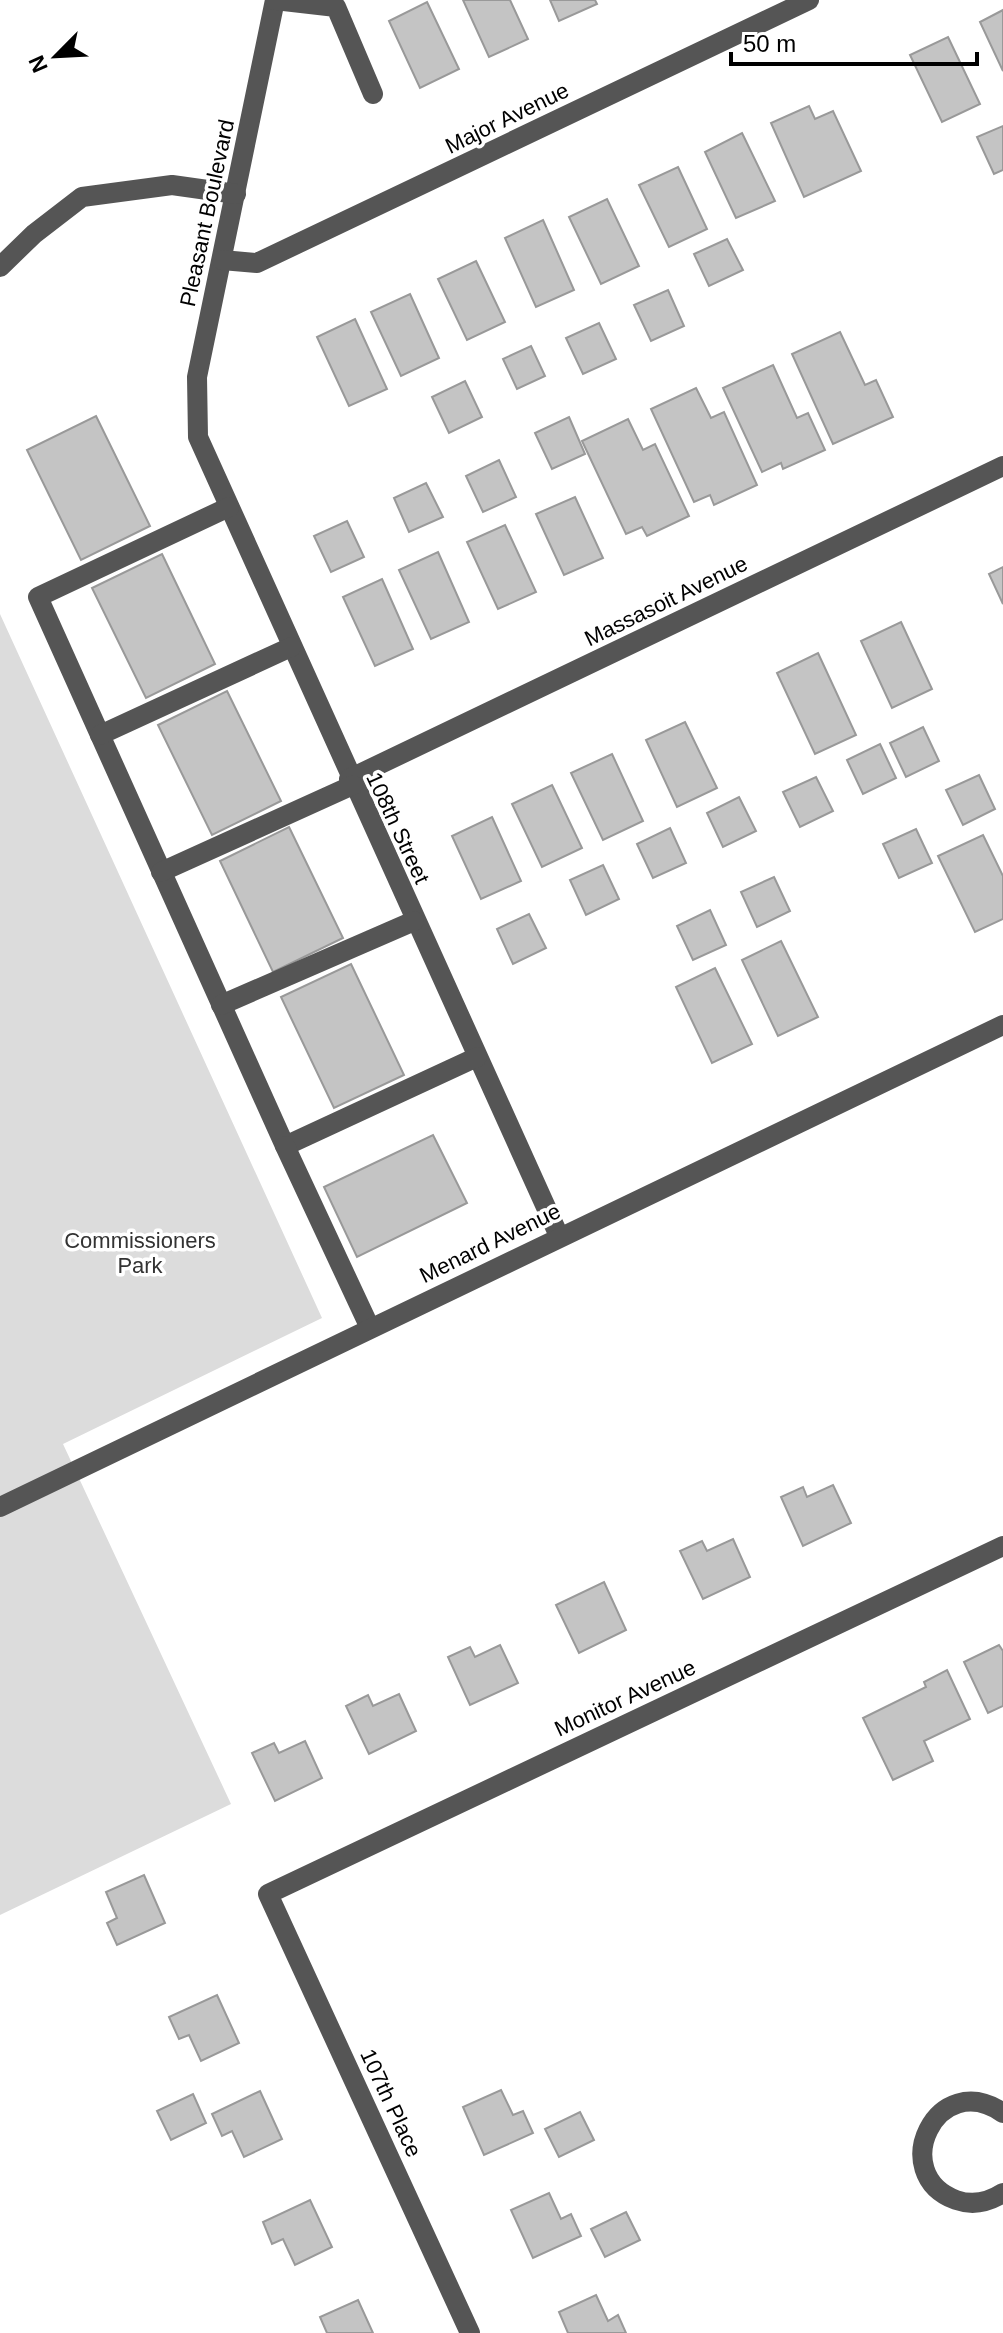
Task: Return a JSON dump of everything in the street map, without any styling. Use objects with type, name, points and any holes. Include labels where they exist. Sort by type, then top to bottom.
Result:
[{"type":"street","name":"Pleasant Boulevard","points":[[198,437],[197,377],[275,0]]},
{"type":"street","points":[[275,0],[336,7],[373,94]]},
{"type":"street","name":"Major Avenue","points":[[222,260],[257,263],[809,0]]},
{"type":"street","points":[[0,267],[34,234],[82,197],[172,185],[236,194]]},
{"type":"street","name":"108th Street","points":[[198,437],[351,782],[559,1236]]},
{"type":"street","name":"Massasoit Avenue","points":[[161,872],[1003,466]]},
{"type":"street","points":[[229,507],[38,597],[370,1328]]},
{"type":"street","points":[[100,735],[291,647]]},
{"type":"street","points":[[221,1005],[414,921]]},
{"type":"street","name":"Menard Avenue","points":[[0,1507],[1003,1025]]},
{"type":"street","points":[[285,1146],[477,1057]]},
{"type":"street","name":"Monitor Avenue","points":[[268,1894],[1003,1546]]},
{"type":"street","name":"107th Place","points":[[268,1894],[470,2333]]},
{"type":"street","points":[[1003,2113],[977,2102],[959,2103],[943,2111],[930,2123],[923,2139],[922,2157],[927,2174],[948,2197],[979,2203],[1003,2193]]},
{"type":"green space","name":"Commissioners Park","points":[[0,614],[322,1318],[63,1444],[231,1804],[0,1915]]},
{"type":"building","points":[[463,0],[510,0],[528,39],[489,57]]},
{"type":"building","points":[[550,0],[595,0],[597,4],[559,21]]},
{"type":"building","points":[[427,2],[459,69],[420,88],[389,21]]},
{"type":"building","points":[[1003,10],[1003,71],[980,22]]},
{"type":"building","points":[[948,37],[980,104],[942,122],[910,55]]},
{"type":"building","points":[[809,106],[815,119],[833,111],[861,171],[804,197],[771,123]]},
{"type":"building","points":[[1003,126],[1003,170],[994,174],[977,137]]},
{"type":"building","points":[[742,133],[775,201],[736,218],[705,152]]},
{"type":"building","points":[[678,167],[707,229],[669,247],[639,185]]},
{"type":"building","points":[[607,199],[639,266],[601,284],[569,217]]},
{"type":"building","points":[[543,220],[574,290],[536,307],[505,238]]},
{"type":"building","points":[[727,239],[743,270],[709,286],[694,254]]},
{"type":"building","points":[[476,261],[505,322],[467,340],[438,279]]},
{"type":"building","points":[[668,290],[684,326],[651,341],[634,305]]},
{"type":"building","points":[[410,294],[439,358],[401,376],[371,312]]},
{"type":"building","points":[[355,319],[387,389],[349,406],[317,337]]},
{"type":"building","points":[[599,323],[616,359],[583,374],[566,338]]},
{"type":"building","points":[[840,332],[865,385],[876,380],[893,417],[833,444],[792,354]]},
{"type":"building","points":[[531,346],[545,376],[517,389],[503,359]]},
{"type":"building","points":[[773,365],[797,418],[808,413],[825,450],[783,469],[781,463],[762,472],[723,388]]},
{"type":"building","points":[[465,381],[482,417],[449,433],[432,397]]},
{"type":"building","points":[[696,388],[711,418],[724,412],[757,485],[714,505],[710,495],[694,502],[651,409]]},
{"type":"building","points":[[96,416],[150,526],[81,560],[27,450]]},
{"type":"building","points":[[569,417],[585,454],[552,469],[535,433]]},
{"type":"building","points":[[628,419],[643,450],[655,444],[689,516],[647,536],[642,527],[626,534],[582,441]]},
{"type":"building","points":[[499,460],[516,497],[483,512],[466,476]]},
{"type":"building","points":[[426,483],[443,517],[409,532],[394,498]]},
{"type":"building","points":[[575,497],[603,558],[564,575],[536,514]]},
{"type":"building","points":[[347,521],[364,557],[331,572],[314,536]]},
{"type":"building","points":[[505,525],[536,592],[498,609],[467,542]]},
{"type":"building","points":[[438,552],[469,622],[431,639],[399,570]]},
{"type":"building","points":[[162,554],[215,664],[146,698],[92,588]]},
{"type":"building","points":[[1003,567],[1003,604],[989,574]]},
{"type":"building","points":[[382,579],[413,649],[375,666],[343,597]]},
{"type":"building","points":[[901,622],[932,689],[892,708],[861,641]]},
{"type":"building","points":[[818,653],[856,735],[815,754],[777,673]]},
{"type":"building","points":[[227,691],[281,801],[212,835],[158,725]]},
{"type":"building","points":[[685,722],[717,788],[677,807],[646,740]]},
{"type":"building","points":[[923,727],[939,761],[906,777],[890,743]]},
{"type":"building","points":[[880,744],[896,778],[863,794],[847,760]]},
{"type":"building","points":[[612,754],[643,821],[603,840],[571,773]]},
{"type":"building","points":[[979,775],[995,809],[963,825],[946,790]]},
{"type":"building","points":[[816,777],[833,811],[800,827],[783,792]]},
{"type":"building","points":[[552,785],[582,848],[542,867],[512,804]]},
{"type":"building","points":[[739,797],[756,831],[723,847],[707,813]]},
{"type":"building","points":[[492,817],[521,881],[481,899],[452,836]]},
{"type":"building","points":[[289,827],[343,938],[273,972],[220,861]]},
{"type":"building","points":[[670,828],[686,863],[653,878],[637,844]]},
{"type":"building","points":[[916,829],[932,863],[899,878],[883,844]]},
{"type":"building","points":[[983,835],[1003,876],[1003,919],[975,932],[938,856]]},
{"type":"building","points":[[603,865],[619,899],[586,915],[570,880]]},
{"type":"building","points":[[774,877],[790,911],[757,927],[741,892]]},
{"type":"building","points":[[710,910],[726,945],[693,960],[677,926]]},
{"type":"building","points":[[529,914],[546,948],[513,964],[497,929]]},
{"type":"building","points":[[781,941],[818,1017],[778,1036],[742,960]]},
{"type":"building","points":[[351,964],[404,1075],[334,1108],[281,997]]},
{"type":"building","points":[[715,968],[752,1044],[712,1063],[676,987]]},
{"type":"building","points":[[433,1135],[467,1203],[357,1257],[324,1187]]},
{"type":"building","points":[[833,1485],[851,1523],[803,1546],[781,1497],[803,1487],[807,1497]]},
{"type":"building","points":[[733,1539],[750,1577],[703,1599],[680,1551],[702,1541],[707,1551]]},
{"type":"building","points":[[604,1582],[626,1630],[579,1653],[556,1605]]},
{"type":"building","points":[[500,1645],[518,1683],[470,1705],[448,1657],[470,1647],[475,1657]]},
{"type":"building","points":[[999,1645],[1003,1651],[1003,1706],[988,1713],[964,1662]]},
{"type":"building","points":[[947,1670],[970,1719],[924,1741],[933,1761],[893,1780],[863,1718],[926,1687],[924,1682]]},
{"type":"building","points":[[399,1694],[416,1731],[369,1754],[346,1706],[368,1695],[373,1706]]},
{"type":"building","points":[[305,1741],[322,1778],[275,1801],[252,1753],[274,1743],[279,1753]]},
{"type":"building","points":[[144,1875],[165,1923],[117,1945],[107,1923],[117,1918],[106,1892]]},
{"type":"building","points":[[217,1995],[239,2043],[201,2061],[189,2035],[179,2039],[169,2017]]},
{"type":"building","points":[[501,2090],[513,2115],[523,2111],[533,2133],[484,2155],[463,2107]]},
{"type":"building","points":[[260,2091],[282,2139],[244,2157],[232,2131],[222,2136],[212,2114]]},
{"type":"building","points":[[193,2094],[206,2123],[171,2140],[157,2111]]},
{"type":"building","points":[[580,2112],[594,2140],[559,2157],[545,2129]]},
{"type":"building","points":[[549,2193],[561,2219],[571,2214],[581,2236],[533,2258],[511,2210]]},
{"type":"building","points":[[310,2200],[332,2247],[295,2265],[283,2239],[272,2244],[263,2222]]},
{"type":"building","points":[[626,2212],[640,2240],[605,2257],[591,2229]]},
{"type":"building","points":[[596,2295],[608,2321],[618,2315],[626,2333],[568,2333],[559,2312]]},
{"type":"building","points":[[358,2300],[373,2333],[327,2333],[320,2317]]}]
